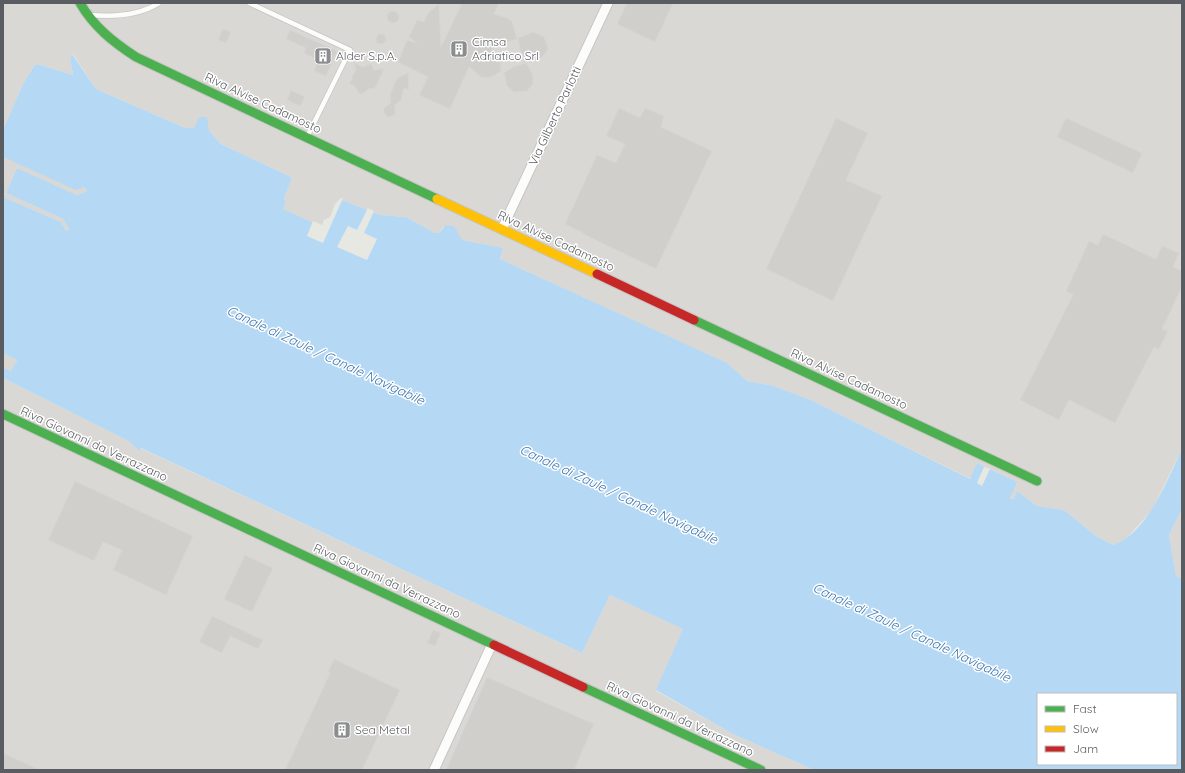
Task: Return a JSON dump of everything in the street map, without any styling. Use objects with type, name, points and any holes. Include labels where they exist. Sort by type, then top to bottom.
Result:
[{"type":"street","name":"Riva Alvise Cadamosto","points":[[80,3],[87,15],[118,46],[136,57],[1037,481]]},
{"type":"street","name":"Via Gilberto Parlotti","points":[[502,229],[608,3]]},
{"type":"street","name":"Riva Giovanni da Verrazzano","points":[[3,414],[761,770]]},
{"type":"street","points":[[434,770],[492,644]]},
{"type":"lane","points":[[87,15],[105,16],[133,13],[159,3]]},
{"type":"lane","points":[[249,3],[350,50],[307,137]]},
{"type":"shaded area","points":[[3,3],[1182,3],[1182,449],[1152,510],[1123,542],[1113,545],[1096,536],[1064,510],[1037,506],[1017,491],[1014,499],[1010,497],[1016,482],[990,469],[977,463],[971,479],[811,400],[774,386],[747,381],[726,363],[500,259],[503,248],[462,240],[443,227],[439,233],[435,233],[406,217],[380,215],[342,200],[331,219],[323,227],[283,209],[286,202],[284,198],[292,178],[221,144],[209,131],[185,128],[96,89],[73,54],[70,59],[73,75],[37,64],[34,66],[22,86],[3,130]]},
{"type":"shaded area","points":[[3,157],[84,187],[87,191],[77,195],[17,168],[6,193],[63,219],[69,229],[66,231],[61,222],[3,197]]},
{"type":"shaded area","points":[[3,353],[17,360],[11,372],[3,368]]},
{"type":"shaded area","points":[[3,378],[130,441],[138,450],[140,448],[582,653],[610,595],[684,629],[656,691],[733,734],[814,770],[3,770]]},
{"type":"shaded area","points":[[1182,509],[1182,579],[1176,577],[1169,535]]},
{"type":"water","name":"Canale di Zaule / Canale Navigabile","points":[[72,54],[96,89],[185,128],[194,128],[199,117],[207,117],[209,131],[221,144],[292,178],[284,198],[286,202],[283,209],[323,227],[342,200],[380,215],[406,217],[435,233],[439,233],[446,225],[454,226],[462,240],[503,248],[500,259],[727,363],[747,381],[774,386],[811,400],[970,479],[977,463],[1017,482],[1010,498],[1014,499],[1017,491],[1037,506],[1064,510],[1096,536],[1113,545],[1125,539],[1136,530],[1146,518],[1163,490],[1182,449],[1182,509],[1169,535],[1176,576],[1182,579],[1182,770],[814,770],[733,734],[656,690],[683,629],[610,595],[582,653],[141,448],[139,451],[129,441],[3,378],[3,368],[11,371],[17,360],[3,353],[3,197],[61,222],[66,231],[69,229],[63,219],[6,193],[17,168],[77,195],[87,191],[84,187],[76,190],[3,157],[3,130],[22,86],[34,66],[37,64],[73,75],[70,59]]},
{"type":"pier","points":[[343,198],[323,243],[307,236],[313,221],[322,225],[324,220],[330,217],[335,204]]},
{"type":"pier","points":[[368,208],[374,211],[364,233],[377,239],[367,260],[337,247],[348,226],[357,230]]},
{"type":"pier","points":[[984,467],[990,469],[982,486],[977,483]]},
{"type":"building","points":[[462,3],[499,3],[494,14],[512,21],[517,39],[491,47],[500,60],[501,71],[493,76],[487,78],[481,77],[469,67],[450,109],[419,95],[428,77],[398,62],[407,40],[417,43],[409,37],[417,20],[424,22],[428,13],[439,4],[441,47]]},
{"type":"building","points":[[627,3],[673,3],[655,42],[617,24]]},
{"type":"building","points":[[391,11],[395,11],[399,17],[395,23],[391,23],[387,19],[387,15]]},
{"type":"building","points":[[223,29],[231,32],[226,43],[218,40]]},
{"type":"building","name":"Alder S.p.A.","points":[[290,30],[337,51],[326,76],[314,71],[318,60],[304,53],[306,48],[286,39]]},
{"type":"building","points":[[533,32],[544,37],[548,48],[541,58],[528,62],[520,50],[518,38]]},
{"type":"building","points":[[379,34],[383,34],[385,35],[385,43],[379,44],[376,41],[376,37]]},
{"type":"building","points":[[354,63],[363,67],[371,64],[374,70],[384,69],[375,88],[368,89],[364,93],[360,94],[354,85],[349,84],[356,70]]},
{"type":"building","points":[[526,63],[533,75],[533,84],[527,91],[514,92],[507,86],[504,73],[513,67]]},
{"type":"building","points":[[408,73],[409,90],[404,88],[401,100],[395,105],[395,115],[388,117],[384,113],[384,108],[391,103],[390,96],[395,82],[398,78]]},
{"type":"building","points":[[291,90],[305,97],[300,106],[287,100]]},
{"type":"building","points":[[619,108],[640,118],[645,108],[664,116],[661,127],[712,151],[656,269],[565,224],[597,155],[616,163],[625,144],[606,136]]},
{"type":"building","points":[[836,118],[868,133],[846,180],[882,196],[833,301],[766,269]]},
{"type":"building","points":[[1066,118],[1142,153],[1133,173],[1057,137]]},
{"type":"building","points":[[1103,234],[1156,259],[1162,246],[1179,253],[1173,267],[1182,271],[1182,287],[1162,329],[1168,331],[1159,349],[1154,347],[1115,423],[1069,400],[1059,420],[1020,400],[1073,295],[1066,291],[1089,241],[1098,245]]},
{"type":"building","points":[[75,481],[193,536],[166,595],[113,570],[122,550],[103,542],[94,561],[48,540]]},
{"type":"building","points":[[245,555],[273,568],[252,612],[224,599]]},
{"type":"building","points":[[212,616],[263,640],[258,649],[230,636],[222,653],[199,642]]},
{"type":"building","points":[[433,630],[441,633],[435,646],[427,643]]},
{"type":"building","name":"Sea Metal","points":[[334,659],[400,690],[362,770],[285,770],[330,673],[328,672]]},
{"type":"building","points":[[487,677],[594,724],[574,770],[446,770]]},
{"type":"building","points":[[3,753],[40,770],[3,770]]},
{"type":"traffic: fast","points":[[80,3],[85,12],[98,27],[120,46],[136,57],[437,199]]},
{"type":"traffic: fast","points":[[694,320],[1037,481]]},
{"type":"traffic: fast","points":[[3,414],[494,645]]},
{"type":"traffic: fast","points":[[583,687],[761,770]]},
{"type":"traffic: slow","points":[[437,199],[597,274]]},
{"type":"traffic: jam","points":[[597,274],[694,320]]},
{"type":"traffic: jam","points":[[494,645],[583,687]]},
{"type":"place","name":"Cimsa Adriatico Srl","points":[[459,49]]},
{"type":"place","name":"Alder S.p.A.","points":[[323,56]]},
{"type":"place","name":"Sea Metal","points":[[342,730]]}]
